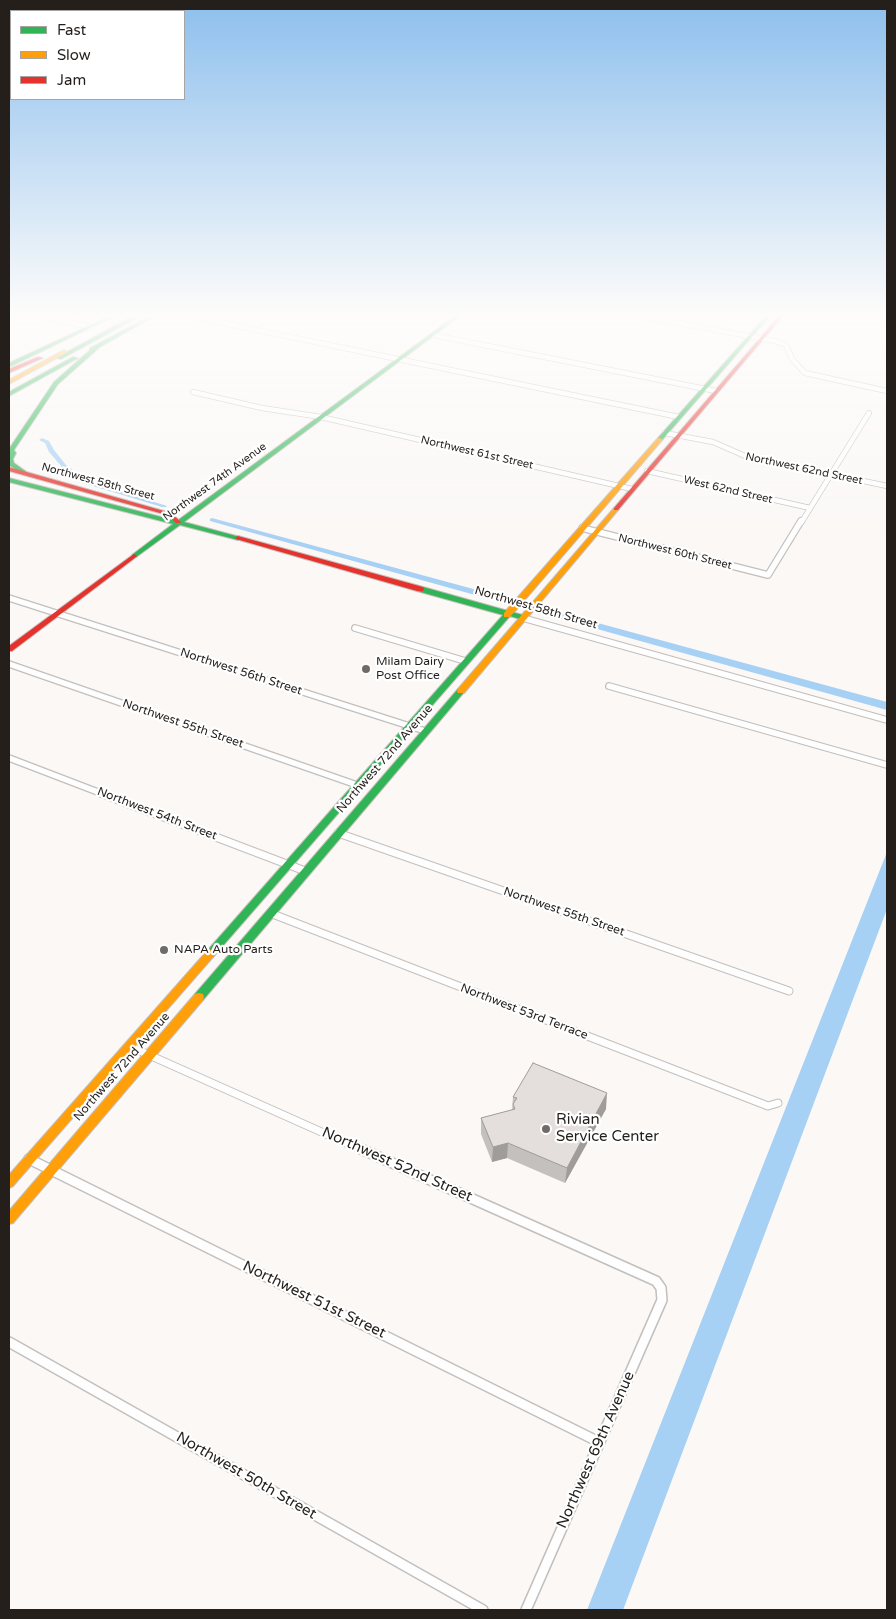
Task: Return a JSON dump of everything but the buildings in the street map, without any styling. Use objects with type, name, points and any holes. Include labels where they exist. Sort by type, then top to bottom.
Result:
[{"type":"main road","points":[[26,474],[11,464],[10,459],[13,453],[10,451],[50,392]]},
{"type":"main road","name":"Northwest 74th Avenue","points":[[9,649],[356,392]]},
{"type":"main road","name":"Northwest 72nd Avenue","points":[[9,1183],[702,392]]},
{"type":"main road","name":"Northwest 72nd Avenue","points":[[9,1219],[716,392]]},
{"type":"main road","name":"Northwest 58th Street","points":[[9,470],[169,514],[178,522]]},
{"type":"main road","name":"Northwest 58th Street","points":[[9,480],[161,520],[178,522],[523,618]]},
{"type":"street","name":"Northwest 61st Street","points":[[193,392],[262,408],[321,417],[632,489]]},
{"type":"street","points":[[551,392],[679,418]]},
{"type":"street","points":[[810,508],[869,413]]},
{"type":"street","name":"Northwest 62nd Street","points":[[665,433],[716,443],[744,456],[887,486]]},
{"type":"street","name":"West 62nd Street","points":[[647,471],[810,508]]},
{"type":"street","name":"Northwest 60th Street","points":[[582,528],[768,575],[810,508]]},
{"type":"street","name":"Northwest 56th Street","points":[[9,598],[425,732]]},
{"type":"street","name":"Northwest 58th Street","points":[[523,618],[887,720]]},
{"type":"street","points":[[355,628],[465,661]]},
{"type":"street","name":"Northwest 55th Street","points":[[9,664],[357,785]]},
{"type":"street","points":[[609,686],[887,765]]},
{"type":"street","name":"Northwest 54th Street","points":[[9,758],[305,871]]},
{"type":"street","name":"Northwest 55th Street","points":[[338,833],[789,991]]},
{"type":"street","name":"Northwest 53rd Terrace","points":[[270,913],[768,1106],[778,1103]]},
{"type":"street","name":"Northwest 52nd Street","points":[[129,1046],[656,1281],[661,1288]]},
{"type":"street","name":"Northwest 51st Street","points":[[30,1159],[599,1442]]},
{"type":"street","name":"Northwest 69th Avenue","points":[[526,1610],[662,1300],[661,1288]]},
{"type":"street","name":"Northwest 50th Street","points":[[9,1342],[483,1610]]},
{"type":"water","points":[[543,608],[887,702],[887,710],[540,613]]},
{"type":"water","points":[[887,852],[887,909],[623,1610],[587,1610]]},
{"type":"waterway","points":[[42,440],[47,442],[51,451],[64,466],[85,482],[164,506]]},
{"type":"waterway","points":[[212,520],[496,598]]},
{"type":"traffic: fast","points":[[9,394],[13,392]]},
{"type":"traffic: fast","points":[[26,474],[11,464],[10,459],[13,453],[11,450],[50,392]]},
{"type":"traffic: fast","points":[[134,556],[356,392]]},
{"type":"traffic: fast","points":[[660,439],[702,392]]},
{"type":"traffic: fast","points":[[9,480],[238,538]]},
{"type":"traffic: fast","points":[[420,589],[523,618]]},
{"type":"traffic: fast","points":[[210,954],[507,615]]},
{"type":"traffic: fast","points":[[199,997],[461,691]]},
{"type":"traffic: slow","points":[[507,615],[660,439]]},
{"type":"traffic: slow","points":[[461,691],[616,509]]},
{"type":"traffic: slow","points":[[9,1183],[210,954]]},
{"type":"traffic: slow","points":[[9,1219],[199,997]]},
{"type":"traffic: jam","points":[[616,509],[716,392]]},
{"type":"traffic: jam","points":[[9,469],[169,514],[178,522]]},
{"type":"traffic: jam","points":[[238,538],[420,589]]},
{"type":"traffic: jam","points":[[9,649],[134,556]]},
{"type":"place","name":"Milam Dairy Post Office","points":[[366,669]]},
{"type":"place","name":"NAPA Auto Parts","points":[[164,950]]},
{"type":"place","name":"Rivian Service Center","points":[[546,1129]]}]
